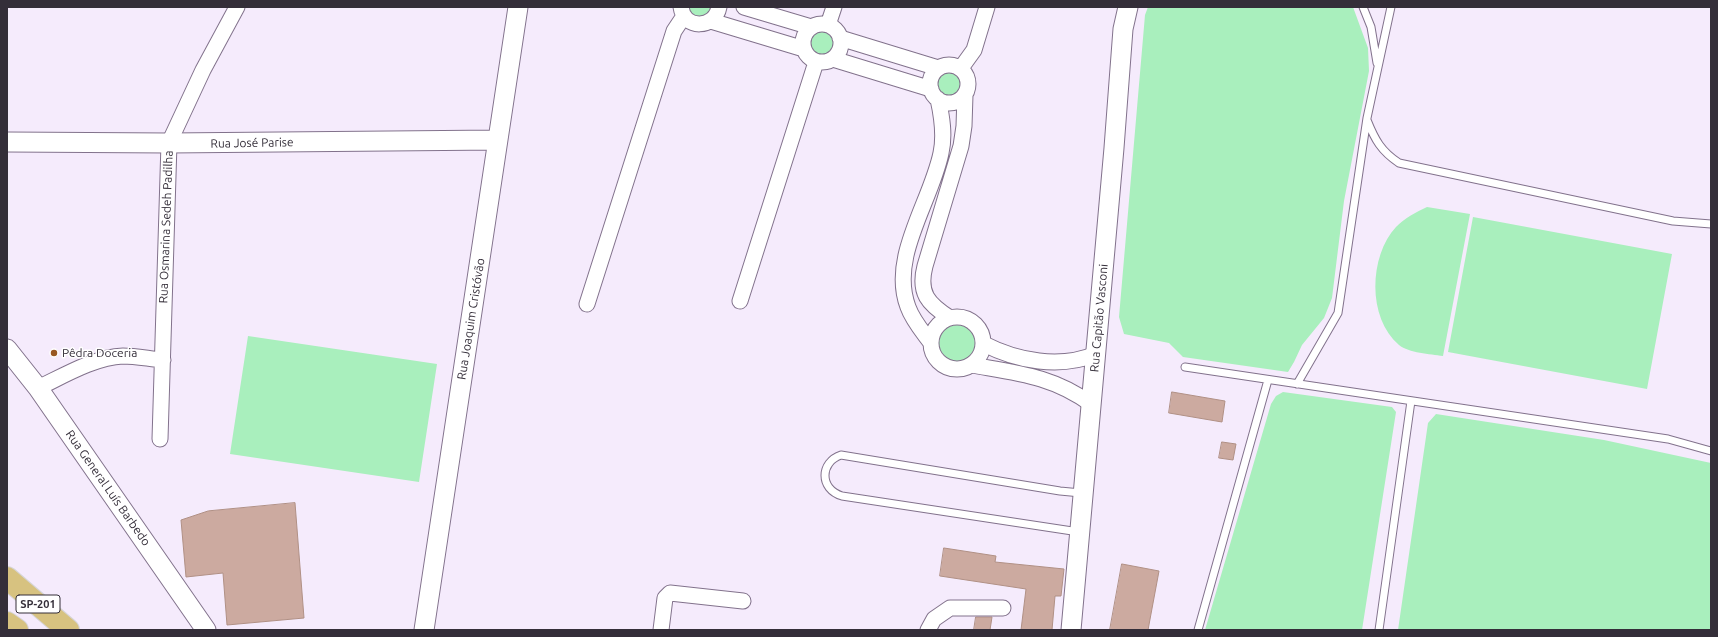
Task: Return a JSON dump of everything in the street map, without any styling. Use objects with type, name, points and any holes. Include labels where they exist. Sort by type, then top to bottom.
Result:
[{"type":"main road","name":"SP-201","points":[[7,578],[68,630]]},
{"type":"main road","name":"SP-201","points":[[7,623],[17,630]]},
{"type":"street","name":"Rua Osmarina Sedeh Padilha","points":[[160,439],[169,143],[203,70],[237,7]]},
{"type":"street","name":"Rua Joaquim Cristóvão","points":[[424,630],[518,7]]},
{"type":"street","points":[[587,304],[674,31],[683,12],[694,23],[706,24],[716,17],[719,7]]},
{"type":"street","points":[[744,7],[811,27]]},
{"type":"street","points":[[828,25],[834,7]]},
{"type":"street","points":[[961,68],[974,50],[987,7]]},
{"type":"street","name":"Rua Capitão Vasconi","points":[[1071,630],[1096,354],[1122,29],[1128,7]]},
{"type":"street","points":[[711,21],[804,49]]},
{"type":"street","points":[[816,25],[828,25],[834,28],[840,38],[840,50],[833,59],[828,62],[816,62],[810,59],[804,49],[804,37],[811,27],[816,25]]},
{"type":"street","points":[[840,38],[938,68]]},
{"type":"street","points":[[833,59],[934,94],[949,103],[960,100],[965,95],[968,90],[968,78],[961,68],[950,64],[938,68],[931,77],[934,94],[943,124],[941,154],[907,253],[903,273],[904,289],[908,307],[913,318],[931,343]]},
{"type":"street","points":[[740,301],[816,62]]},
{"type":"street","points":[[950,318],[934,308],[929,302],[922,281],[925,266],[961,146],[964,126],[965,95]]},
{"type":"street","name":"Rua José Parise","points":[[7,142],[169,143],[498,140]]},
{"type":"street","points":[[958,317],[973,322],[981,332],[984,344],[982,352],[972,365],[965,369],[957,370],[941,365],[932,351],[931,343],[936,328],[950,318],[958,317]]},
{"type":"street","points":[[984,344],[1009,355],[1053,363],[1075,362],[1096,354]]},
{"type":"street","name":"Rua General Luís Barbedo","points":[[7,349],[38,388],[206,630]]},
{"type":"street","points":[[1006,371],[1009,355]]},
{"type":"street","points":[[38,388],[76,369],[122,356],[163,360]]},
{"type":"street","points":[[1048,380],[1053,363]]},
{"type":"street","points":[[972,365],[1048,380],[1066,387],[1091,404]]},
{"type":"street","points":[[661,630],[665,598],[670,593],[743,601]]},
{"type":"street","points":[[928,630],[934,619],[950,608],[1002,608]]},
{"type":"lane","points":[[1363,7],[1371,27],[1376,50],[1378,70]]},
{"type":"lane","points":[[1297,384],[1338,313],[1367,118],[1391,7]]},
{"type":"lane","points":[[1367,118],[1374,138],[1387,154],[1399,163],[1673,221],[1711,224]]},
{"type":"lane","points":[[1185,367],[1668,439],[1711,451]]},
{"type":"lane","points":[[1198,630],[1268,380]]},
{"type":"lane","points":[[1379,630],[1411,401]]},
{"type":"lane","points":[[1079,532],[842,496],[828,488],[824,478],[825,471],[830,460],[841,454],[1084,494]]},
{"type":"green space","points":[[688,7],[712,7],[707,15],[696,17],[690,12]]},
{"type":"green space","points":[[1148,7],[1353,7],[1368,48],[1369,71],[1344,201],[1332,298],[1324,318],[1302,345],[1288,372],[1183,357],[1169,343],[1124,334],[1119,317],[1145,15]]},
{"type":"green space","points":[[822,31],[831,34],[834,43],[831,52],[822,55],[813,52],[810,43],[813,34]]},
{"type":"green space","points":[[949,72],[958,75],[961,84],[958,93],[949,96],[940,93],[937,84],[940,75]]},
{"type":"green space","points":[[1427,207],[1470,214],[1443,356],[1408,350],[1399,345],[1389,333],[1381,319],[1375,287],[1381,254],[1387,239],[1396,227],[1403,221]]},
{"type":"green space","points":[[1473,217],[1672,254],[1647,389],[1448,352]]},
{"type":"green space","points":[[961,325],[970,330],[974,336],[974,350],[970,356],[961,361],[953,361],[944,356],[940,350],[939,339],[944,330],[950,326]]},
{"type":"green space","points":[[248,336],[437,364],[419,482],[230,454]]},
{"type":"green space","points":[[1283,392],[1392,407],[1396,412],[1362,630],[1205,630],[1271,404],[1276,396]]},
{"type":"green space","points":[[1436,414],[1604,440],[1711,463],[1711,630],[1398,630],[1428,423]]},
{"type":"building","points":[[1172,392],[1225,401],[1222,422],[1169,413]]},
{"type":"building","points":[[1222,442],[1236,444],[1233,460],[1219,458]]},
{"type":"building","points":[[295,503],[304,618],[227,625],[223,573],[186,577],[181,520],[208,511]]},
{"type":"building","points":[[944,548],[996,556],[995,562],[1064,569],[1061,596],[1055,596],[1052,630],[1021,630],[1026,589],[940,576]]},
{"type":"building","points":[[1122,564],[1159,571],[1148,630],[1110,630]]},
{"type":"building","points":[[976,617],[992,617],[990,630],[974,630]]},
{"type":"place","name":"Pêdra Doceria","points":[[54,353]]}]
